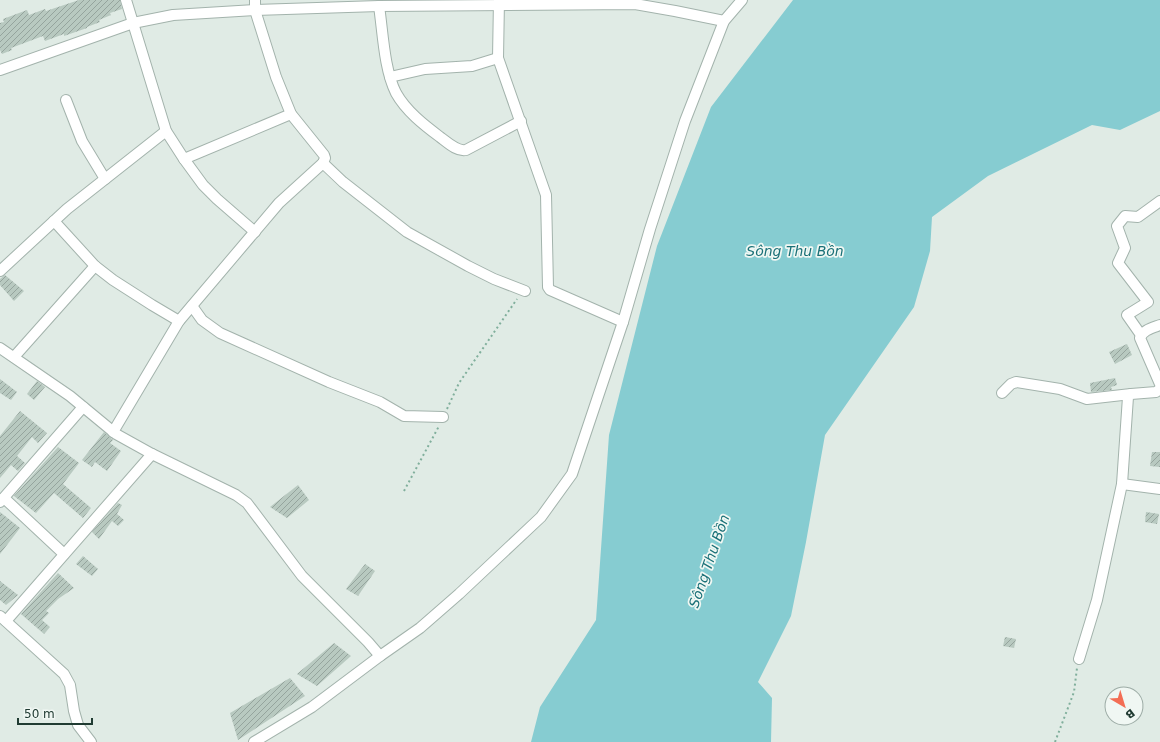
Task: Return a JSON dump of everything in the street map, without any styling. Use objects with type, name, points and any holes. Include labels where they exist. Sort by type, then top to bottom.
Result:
[{"type":"street","points":[[126,0],[166,131],[184,159],[204,185],[217,199],[255,232]]},
{"type":"street","points":[[254,742],[312,707],[420,628],[459,594],[541,517],[572,474],[624,322],[650,229],[685,121],[724,21],[742,0]]},
{"type":"street","points":[[0,70],[133,22],[173,15],[255,5],[378,6],[499,3],[635,4],[724,21]]},
{"type":"street","points":[[499,3],[498,58],[546,195],[548,287],[550,290],[624,322]]},
{"type":"street","points":[[113,432],[179,321],[279,203],[323,163],[325,158],[291,114],[276,77],[255,5]]},
{"type":"street","points":[[378,6],[388,73],[397,94],[409,112],[431,131],[460,150],[466,150],[521,121]]},
{"type":"street","points":[[390,77],[425,69],[472,66],[498,58]]},
{"type":"street","points":[[66,100],[82,141],[105,179]]},
{"type":"street","points":[[184,159],[291,114]]},
{"type":"street","points":[[0,271],[67,209],[166,131]]},
{"type":"street","points":[[323,163],[343,182],[407,232],[468,266],[494,279],[524,291]]},
{"type":"street","points":[[1160,200],[1138,217],[1125,216],[1117,226],[1125,248],[1118,263],[1148,302],[1127,315],[1141,335],[1141,340],[1160,384]]},
{"type":"street","points":[[54,221],[95,266],[119,284],[179,321]]},
{"type":"street","points":[[14,357],[95,266]]},
{"type":"street","points":[[192,306],[202,320],[220,333],[329,382],[380,402],[404,416],[443,417]]},
{"type":"street","points":[[1141,335],[1146,331],[1160,325]]},
{"type":"street","points":[[1,351],[14,357],[70,396],[113,432],[152,454],[236,494],[247,503],[302,576],[380,656]]},
{"type":"street","points":[[1002,393],[1010,384],[1016,382],[1060,389],[1087,399],[1156,392],[1160,388]]},
{"type":"street","points":[[1079,659],[1097,600],[1122,484],[1127,399],[1131,394]]},
{"type":"street","points":[[64,554],[2,500],[83,407]]},
{"type":"street","points":[[91,742],[78,725],[70,685],[64,674],[3,619],[64,554],[152,454]]},
{"type":"street","points":[[1122,484],[1160,489]]},
{"type":"path","points":[[404,491],[433,439],[459,383],[524,291]]},
{"type":"path","points":[[1055,742],[1074,692],[1079,659]]},
{"type":"water","name":"Sông Thu Bồn","points":[[793,0],[1160,0],[1160,111],[1120,130],[1092,125],[988,176],[932,217],[930,251],[914,307],[825,435],[791,616],[758,682],[772,698],[771,742],[531,742],[540,707],[596,620],[609,435],[657,246],[711,107]]},
{"type":"building","points":[[79,0],[120,0],[122,9],[110,13],[111,15],[99,20],[100,22],[87,28],[45,41],[43,36],[11,48],[12,50],[2,54],[0,50],[0,23],[4,22],[3,19],[27,10],[29,15]]},
{"type":"building","points":[[5,275],[24,291],[14,301],[0,285],[0,279]]},
{"type":"building","points":[[1127,344],[1132,355],[1115,364],[1109,352]]},
{"type":"building","points":[[1115,378],[1117,385],[1111,387],[1112,390],[1091,392],[1090,383]]},
{"type":"building","points":[[0,379],[17,392],[11,400],[0,393]]},
{"type":"building","points":[[37,381],[45,387],[34,400],[27,394]]},
{"type":"building","points":[[20,411],[47,433],[38,443],[32,437],[17,456],[25,463],[18,471],[11,465],[0,478],[0,436]]},
{"type":"building","points":[[104,432],[113,440],[110,443],[121,451],[107,471],[95,462],[92,467],[82,460]]},
{"type":"building","points":[[58,447],[79,463],[63,484],[91,508],[83,518],[54,493],[36,513],[14,496]]},
{"type":"building","points":[[1152,452],[1160,452],[1160,467],[1150,466]]},
{"type":"building","points":[[298,485],[309,500],[287,518],[270,507]]},
{"type":"building","points":[[118,503],[122,505],[117,514],[124,520],[118,526],[112,521],[99,539],[92,532]]},
{"type":"building","points":[[0,512],[20,528],[0,554]]},
{"type":"building","points":[[1146,512],[1159,514],[1157,524],[1145,522]]},
{"type":"building","points":[[83,556],[98,569],[92,576],[76,564]]},
{"type":"building","points":[[365,564],[375,571],[358,596],[346,589]]},
{"type":"building","points":[[58,573],[74,588],[58,599],[46,611],[49,613],[42,620],[50,627],[44,634],[21,614]]},
{"type":"building","points":[[0,581],[18,595],[6,605],[0,600]]},
{"type":"building","points":[[1005,637],[1016,639],[1014,648],[1003,646]]},
{"type":"building","points":[[334,643],[351,656],[317,686],[297,674]]},
{"type":"building","points":[[290,678],[305,696],[238,740],[230,713]]}]
